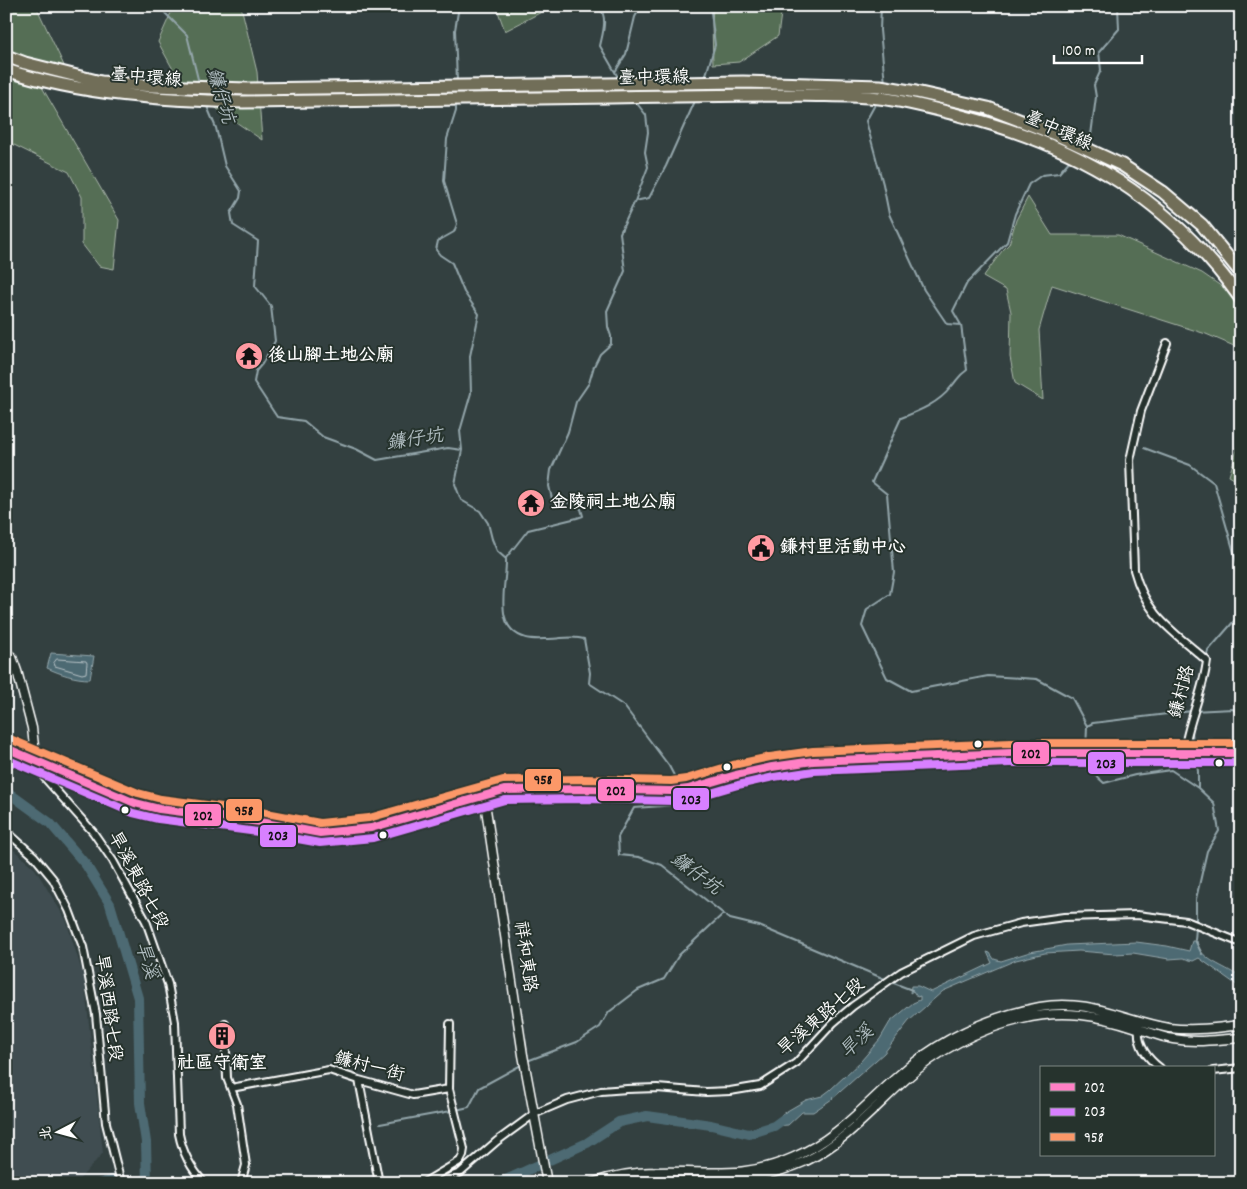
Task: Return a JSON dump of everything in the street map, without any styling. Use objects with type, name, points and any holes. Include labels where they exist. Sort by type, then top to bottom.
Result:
[{"type":"highway","name":"臺中環線","points":[[6,56],[25,63],[102,82],[201,88],[248,89],[703,82],[841,84],[885,87],[916,92],[988,108],[1122,165],[1163,192],[1202,226],[1241,273]]},
{"type":"highway","name":"臺中環線","points":[[6,70],[97,92],[172,100],[779,95],[879,98],[916,104],[990,123],[1045,142],[1109,175],[1148,201],[1185,232],[1241,299]]},
{"type":"street","name":"鎌村路","points":[[1167,343],[1141,411],[1134,439],[1130,471],[1134,570],[1138,585],[1153,612],[1168,629],[1185,641],[1206,661],[1205,677],[1186,737],[1184,752]]},
{"type":"street","points":[[6,652],[12,657],[17,671],[32,728],[34,746],[27,758]]},
{"type":"street","points":[[6,748],[135,803],[159,809],[260,822],[320,833],[371,828],[504,790],[671,791],[688,789],[736,774],[813,761],[1010,753],[1241,753]]},
{"type":"street","name":"旱溪東路七段","points":[[27,758],[93,832],[113,861],[146,921],[168,984],[175,1022],[181,1145],[192,1168],[204,1183]]},
{"type":"street","name":"祥和東路","points":[[484,796],[521,1045],[547,1183]]},
{"type":"street","name":"旱溪西路七段","points":[[6,831],[34,856],[53,879],[69,910],[83,947],[96,1014],[106,1123],[121,1180]]},
{"type":"street","name":"旱溪東路七段","points":[[436,1183],[460,1174],[497,1141],[534,1114],[567,1100],[601,1092],[658,1088],[730,1092],[760,1086],[796,1063],[833,1023],[853,1006],[901,972],[974,936],[1021,923],[1064,917],[1145,915],[1186,922],[1241,943]]},
{"type":"street","points":[[592,1183],[636,1173],[738,1172],[764,1168],[790,1160],[812,1149],[836,1133],[904,1071],[935,1048],[967,1030],[1012,1013],[1042,1007],[1074,1005],[1097,1008],[1141,1025],[1153,1034],[1182,1040],[1203,1042],[1241,1038]]},
{"type":"street","points":[[623,1183],[658,1179],[734,1180],[765,1175],[792,1167],[814,1157],[839,1140],[907,1078],[936,1057],[973,1036],[1008,1023],[1040,1015],[1065,1013],[1097,1016],[1141,1025],[1170,1028],[1209,1029],[1241,1025]]},
{"type":"street","points":[[226,1024],[226,1078],[237,1104],[246,1165],[241,1183]]},
{"type":"street","points":[[423,1183],[460,1161],[463,1155],[464,1149],[449,1089],[450,1024]]},
{"type":"street","points":[[1141,1025],[1139,1041],[1142,1048],[1158,1066]]},
{"type":"street","points":[[1214,1071],[1241,1068]]},
{"type":"street","name":"鐮村一街","points":[[231,1088],[329,1070],[413,1095],[449,1089]]},
{"type":"street","points":[[359,1080],[379,1183]]},
{"type":"shaded area","points":[[6,843],[35,869],[66,920],[84,978],[103,1153],[76,1183],[6,1183]]},
{"type":"green space","points":[[6,6],[36,6],[67,72],[39,82],[119,220],[114,269],[99,266],[82,244],[82,197],[69,172],[6,141]]},
{"type":"green space","points":[[174,6],[241,6],[257,72],[262,140],[181,84],[158,42]]},
{"type":"green space","points":[[496,6],[553,6],[505,31]]},
{"type":"green space","points":[[713,6],[782,6],[778,36],[739,62],[713,64]]},
{"type":"green space","points":[[1028,197],[1052,235],[1118,235],[1202,273],[1241,300],[1241,349],[1206,334],[1052,285],[1039,330],[1043,400],[1015,383],[1010,357],[1011,312],[1006,290],[983,277],[1009,244],[1016,220]]},
{"type":"green space","points":[[1241,437],[1241,483],[1229,476]]},
{"type":"water","points":[[51,653],[94,656],[90,679],[68,676],[47,668]]},
{"type":"water","points":[[1192,941],[1197,941],[1206,957],[1235,974],[1236,972],[1241,975],[1241,988],[1199,958],[1193,961],[1183,958],[1169,959],[1133,953],[1115,954],[1079,951],[1045,953],[1016,960],[943,991],[909,1021],[884,1053],[832,1099],[813,1112],[802,1112],[788,1125],[774,1126],[782,1114],[806,1100],[822,1096],[861,1061],[880,1039],[890,1022],[913,1003],[920,1000],[920,996],[917,997],[913,991],[910,993],[911,986],[918,986],[931,992],[992,963],[987,952],[994,959],[1001,961],[1030,952],[1067,945],[1136,942],[1189,951]]},
{"type":"waterway","name":"鐮仔坑","points":[[164,6],[165,13],[187,35],[199,83]]},
{"type":"waterway","points":[[457,81],[455,30],[459,6]]},
{"type":"waterway","points":[[599,6],[604,20],[600,46],[615,72]]},
{"type":"waterway","points":[[619,79],[615,72],[626,54],[635,17],[641,6]]},
{"type":"waterway","points":[[705,78],[715,45],[711,12],[716,6]]},
{"type":"waterway","points":[[881,6],[880,30],[885,84]]},
{"type":"waterway","points":[[1085,142],[1091,135],[1096,97],[1094,85],[1101,70],[1099,52],[1119,29],[1118,6]]},
{"type":"waterway","points":[[635,101],[646,115],[648,132],[645,152],[648,167],[635,201]]},
{"type":"waterway","points":[[506,558],[528,530],[583,516],[581,509],[575,502],[559,503],[552,499],[549,486],[551,470],[568,432],[576,402],[589,383],[600,354],[611,344],[607,311],[625,271],[620,233],[635,201],[649,198],[666,166],[695,101]]},
{"type":"waterway","points":[[877,101],[866,121],[889,214],[924,290],[947,324],[961,325]]},
{"type":"waterway","points":[[456,103],[456,111],[447,139],[444,181],[457,224],[454,232],[438,241],[436,250],[452,263],[464,292],[479,314],[470,356],[471,393],[460,431],[462,450]]},
{"type":"waterway","name":"鐮仔坑","points":[[206,104],[216,128],[225,166],[241,191],[240,198],[231,213],[233,225],[258,241],[255,286],[271,306],[275,341],[256,371],[254,382],[277,417],[304,421],[323,437],[356,449],[377,460],[448,448],[462,450],[455,484],[461,500],[480,511],[488,523],[497,551],[506,559],[503,605],[508,625],[515,633],[529,639],[571,637],[584,639],[590,673],[589,683],[624,706],[669,766],[680,787]]},
{"type":"waterway","points":[[1071,159],[1059,173],[1042,175],[1029,184],[1015,214],[1007,242],[967,283],[953,311],[961,325],[967,370],[941,398],[901,418],[872,482],[887,494],[894,572],[890,594],[867,609],[862,626],[887,678],[911,691],[988,676],[1037,679],[1072,698],[1087,726],[1086,752]]},
{"type":"waterway","points":[[1144,448],[1190,465],[1214,483],[1241,577]]},
{"type":"waterway","points":[[1206,658],[1208,651],[1241,613]]},
{"type":"waterway","points":[[1087,726],[1093,723],[1192,711],[1233,709],[1241,716]]},
{"type":"waterway","points":[[1192,728],[1193,750]]},
{"type":"waterway","points":[[1195,755],[1198,787]]},
{"type":"waterway","points":[[1086,756],[1085,766],[1104,783],[1135,775],[1171,770],[1198,788],[1214,803],[1219,831],[1207,851],[1196,899],[1196,923]]},
{"type":"waterway","name":"旱溪","points":[[6,791],[50,823],[86,865],[110,904],[138,998],[140,1103],[146,1142],[147,1183]]},
{"type":"waterway","name":"鐮仔坑","points":[[682,792],[687,801],[678,805],[634,808],[618,837],[619,855],[639,857],[662,865],[730,919],[759,926],[887,980]]},
{"type":"waterway","points":[[527,1061],[577,1042],[600,1027],[609,1012],[638,990],[664,979],[679,955],[723,914]]},
{"type":"waterway","points":[[1196,928],[1195,940],[1202,954]]},
{"type":"waterway","name":"鐮仔坑","points":[[891,982],[912,990]]},
{"type":"waterway","points":[[456,1110],[469,1107],[479,1088],[523,1064]]},
{"type":"waterway","points":[[380,1124],[451,1111]]},
{"type":"waterway","name":"旱溪","points":[[499,1183],[587,1143],[619,1122],[647,1116],[711,1125],[749,1134],[774,1126],[785,1118]]},
{"type":"waterway","points":[[95,1183],[111,1178],[140,1183]]},
{"type":"transit line","name":"958","points":[[10,739],[138,793],[161,799],[261,812],[320,823],[369,818],[503,780],[671,781],[686,779],[733,765],[770,757],[813,751],[1010,743],[1241,743]]},
{"type":"transit line","name":"202","points":[[6,748],[135,803],[159,809],[260,822],[320,833],[371,828],[504,790],[671,791],[688,789],[772,767],[813,761],[1010,753],[1241,753]]},
{"type":"transit line","name":"203","points":[[6,759],[133,813],[158,819],[258,832],[320,843],[373,838],[505,800],[672,801],[690,799],[774,777],[814,771],[1010,763],[1241,763]]},
{"type":"place","name":"後山腳土地公廟","points":[[249,356]]},
{"type":"place","name":"金陵祠土地公廟","points":[[531,503]]},
{"type":"place","name":"鎌村里活動中心","points":[[761,548]]},
{"type":"place","name":"社區守衛室","points":[[222,1036]]}]
